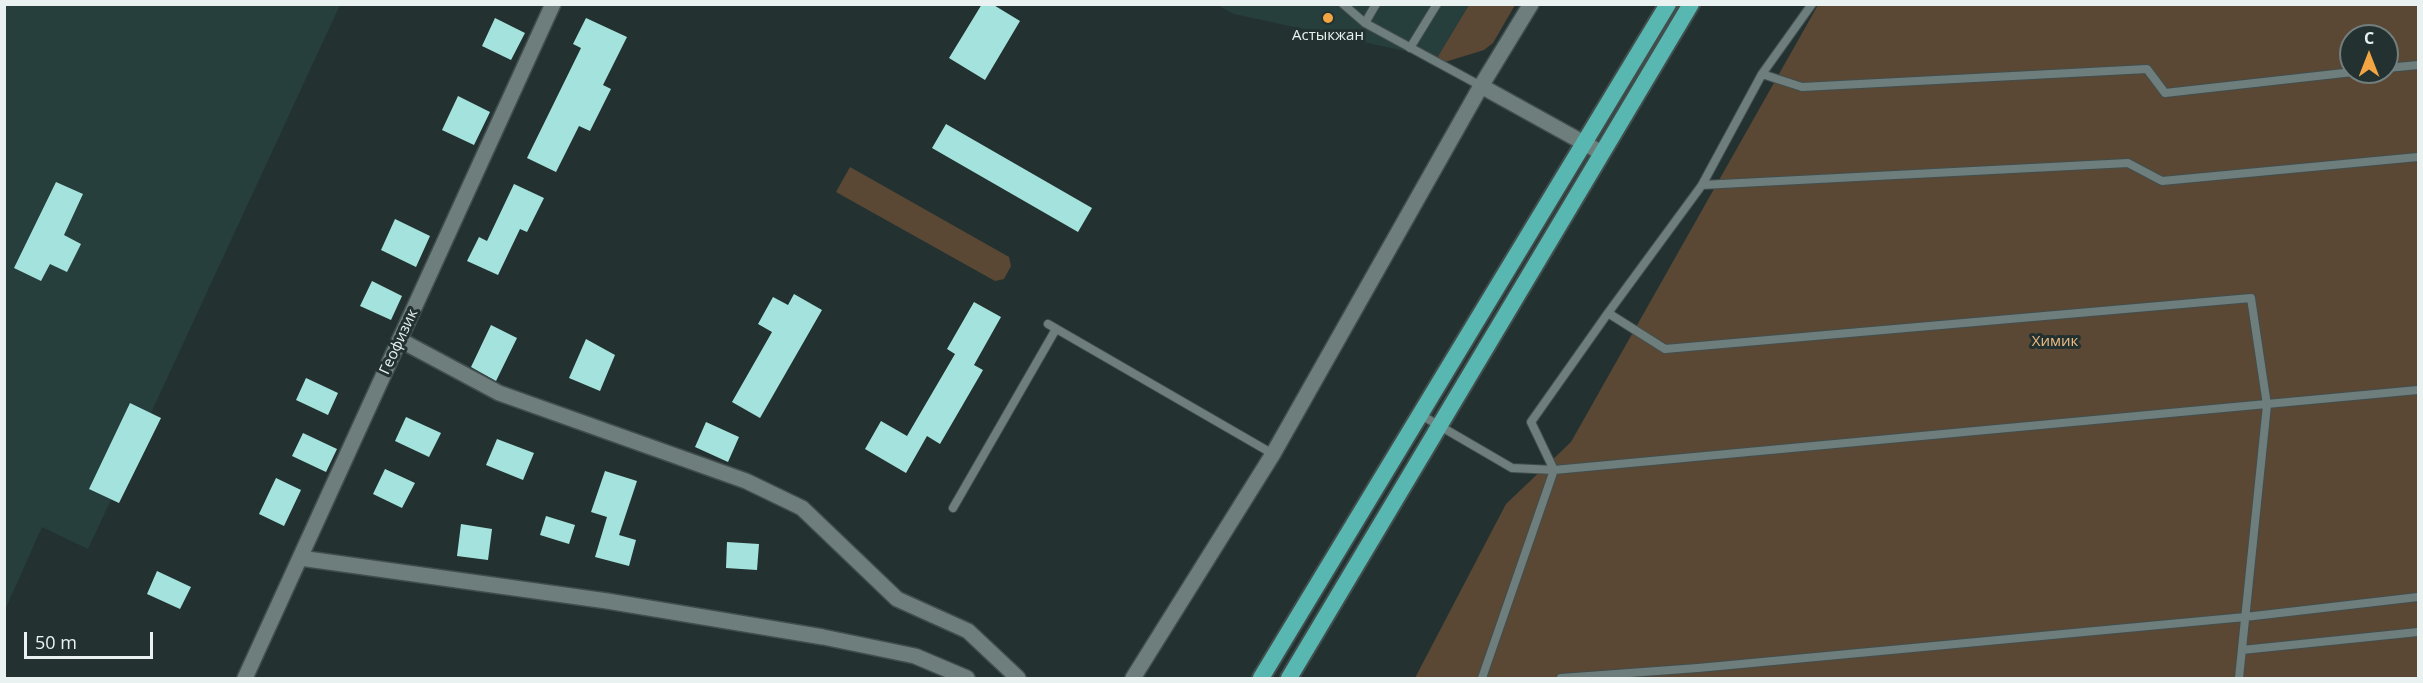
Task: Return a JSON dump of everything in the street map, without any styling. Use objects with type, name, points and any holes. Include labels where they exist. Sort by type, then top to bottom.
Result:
[{"type":"highway","points":[[1261,678],[1668,4]]},
{"type":"highway","points":[[1289,678],[1691,4]]},
{"type":"street","name":"Геофизик","points":[[245,678],[553,4]]},
{"type":"street","points":[[1133,678],[1273,453],[1481,86],[1531,4]]},
{"type":"street","points":[[1481,86],[1602,153]]},
{"type":"street","points":[[400,340],[499,393],[746,481],[802,508],[897,599],[968,631],[1018,678]]},
{"type":"street","points":[[300,558],[608,601],[823,637],[915,656],[967,678]]},
{"type":"lane","points":[[1343,4],[1365,23],[1481,86]]},
{"type":"lane","points":[[1365,23],[1376,4]]},
{"type":"lane","points":[[1410,48],[1437,4]]},
{"type":"lane","points":[[1482,678],[1554,470],[1531,422],[1702,185],[1762,74],[1812,4]]},
{"type":"lane","points":[[2399,67],[2418,65]]},
{"type":"lane","points":[[1762,74],[1802,87],[2147,69],[2165,93],[2339,74]]},
{"type":"lane","points":[[1702,185],[2128,163],[2162,181],[2418,157]]},
{"type":"lane","points":[[1608,313],[1665,349],[2251,298],[2267,405],[2239,678]]},
{"type":"lane","points":[[1048,324],[1273,453]]},
{"type":"lane","points":[[953,508],[1056,328]]},
{"type":"lane","points":[[1421,415],[1512,468],[1554,470],[2418,390]]},
{"type":"lane","points":[[1561,678],[1698,668],[2245,617],[2418,597]]},
{"type":"lane","points":[[2242,650],[2418,632]]},
{"type":"shaded area","points":[[5,5],[340,5],[151,413],[161,418],[119,503],[111,500],[88,549],[42,527],[5,610]]},
{"type":"shaded area","points":[[1217,5],[1469,5],[1437,58],[1234,14]]},
{"type":"green space","points":[[1469,5],[1515,5],[1493,43],[1484,50],[1445,62],[1437,58]]},
{"type":"green space","name":"Химик","points":[[1818,5],[2418,5],[2418,678],[1415,678],[1506,504],[1571,442]]},
{"type":"green space","points":[[850,167],[1009,257],[1011,266],[1004,279],[995,281],[836,192]]},
{"type":"building","points":[[982,4],[992,4],[1020,21],[985,80],[949,58]]},
{"type":"building","points":[[495,18],[525,33],[511,60],[482,46]]},
{"type":"building","points":[[586,18],[627,37],[603,85],[611,89],[590,131],[579,126],[556,172],[527,158],[581,48],[573,44]]},
{"type":"building","points":[[458,96],[490,112],[474,145],[442,130]]},
{"type":"building","points":[[946,124],[1092,208],[1078,232],[932,148]]},
{"type":"building","points":[[56,182],[83,194],[64,235],[81,244],[67,272],[50,264],[41,281],[14,268]]},
{"type":"building","points":[[514,184],[544,198],[527,232],[520,229],[498,275],[467,261],[479,237],[487,241]]},
{"type":"building","points":[[395,219],[430,236],[416,267],[381,250]]},
{"type":"building","points":[[372,281],[402,296],[391,320],[360,306]]},
{"type":"building","points":[[794,294],[822,310],[760,418],[732,402],[772,332],[758,324],[773,297],[788,305]]},
{"type":"building","points":[[974,302],[1001,317],[974,365],[983,370],[940,444],[927,436],[906,473],[865,449],[881,421],[907,436],[955,354],[947,349]]},
{"type":"building","points":[[491,325],[517,338],[496,381],[471,367]]},
{"type":"building","points":[[586,339],[615,355],[600,391],[569,378]]},
{"type":"building","points":[[306,378],[338,393],[328,415],[296,400]]},
{"type":"building","points":[[130,403],[161,418],[119,503],[89,489]]},
{"type":"building","points":[[406,417],[441,433],[429,457],[395,441]]},
{"type":"building","points":[[706,422],[739,437],[728,462],[695,447]]},
{"type":"building","points":[[303,433],[337,449],[326,472],[292,456]]},
{"type":"building","points":[[497,439],[534,453],[523,480],[486,465]]},
{"type":"building","points":[[385,469],[415,483],[402,508],[373,494]]},
{"type":"building","points":[[605,471],[637,481],[619,535],[636,540],[629,566],[595,557],[607,517],[591,512]]},
{"type":"building","points":[[276,478],[301,490],[284,526],[259,514]]},
{"type":"building","points":[[546,516],[575,525],[569,544],[540,535]]},
{"type":"building","points":[[461,524],[492,529],[488,560],[457,556]]},
{"type":"building","points":[[727,542],[759,544],[757,570],[726,568]]},
{"type":"building","points":[[157,571],[191,587],[180,609],[147,594]]},
{"type":"place","name":"Астыкжан","points":[[1328,18]]}]
